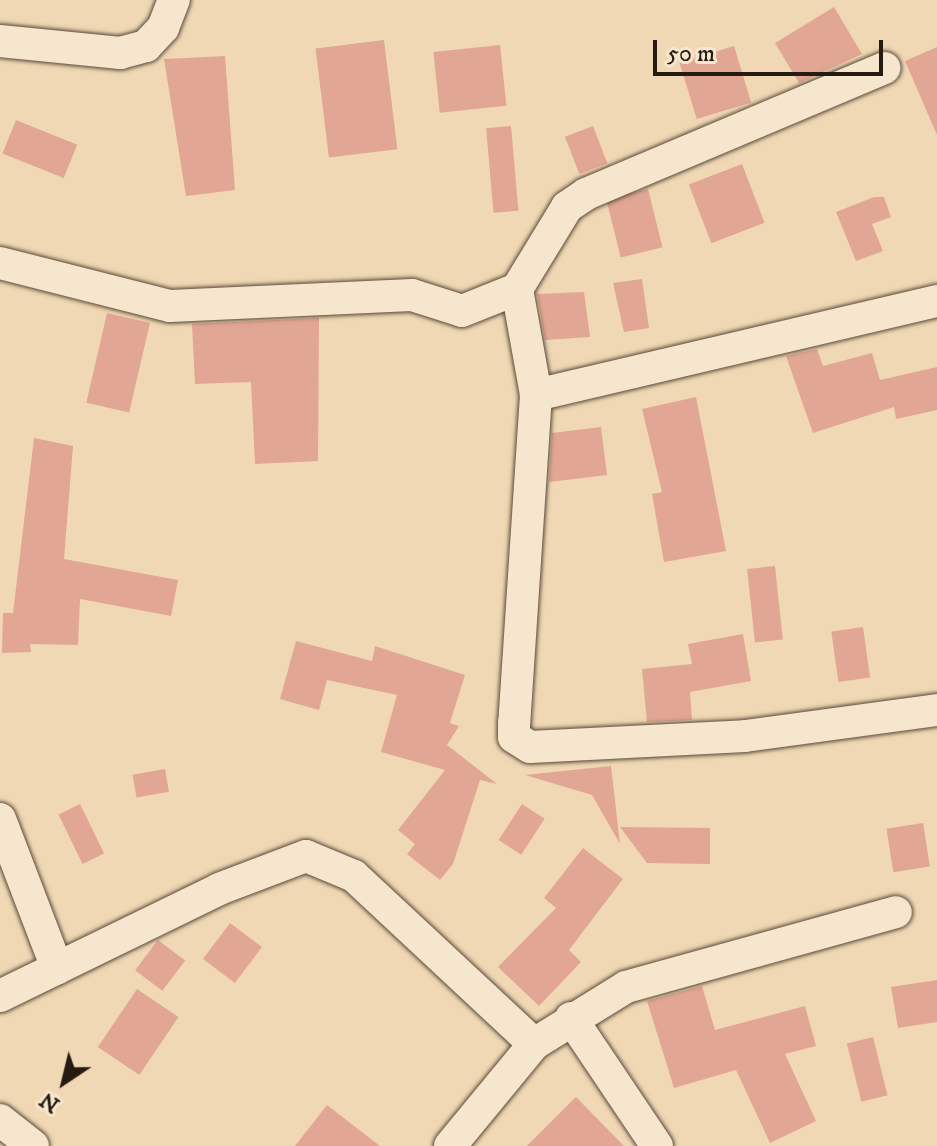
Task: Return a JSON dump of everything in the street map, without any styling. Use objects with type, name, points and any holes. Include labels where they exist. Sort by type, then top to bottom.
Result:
[{"type":"street","points":[[0,41],[120,53],[146,46],[163,28],[174,0]]},
{"type":"street","points":[[0,263],[170,306],[412,295],[462,311],[517,289],[567,207],[586,194],[884,68]]},
{"type":"street","points":[[517,289],[536,395],[514,737],[530,747],[745,736],[937,710]]},
{"type":"street","points":[[536,395],[937,301]]},
{"type":"street","points":[[0,819],[57,968]]},
{"type":"street","points":[[0,996],[219,889],[306,856],[354,876],[534,1044]]},
{"type":"street","points":[[450,1146],[534,1044],[571,1018],[667,973],[896,912]]},
{"type":"street","points":[[571,1018],[657,1146]]},
{"type":"street","points":[[0,1120],[33,1146]]},
{"type":"building","points":[[834,7],[862,54],[799,83],[775,43]]},
{"type":"building","points":[[384,40],[397,149],[329,158],[316,48]]},
{"type":"building","points":[[500,45],[506,106],[440,113],[433,52]]},
{"type":"building","points":[[734,46],[751,102],[697,119],[679,63]]},
{"type":"building","points":[[937,47],[937,135],[905,61]]},
{"type":"building","points":[[225,56],[235,190],[186,196],[164,59]]},
{"type":"building","points":[[16,120],[77,145],[64,178],[3,153]]},
{"type":"building","points":[[511,126],[518,211],[494,213],[486,128]]},
{"type":"building","points":[[593,126],[607,163],[579,174],[565,137]]},
{"type":"building","points":[[742,164],[765,223],[711,243],[689,184]]},
{"type":"building","points":[[648,189],[663,247],[621,258],[606,199]]},
{"type":"building","points":[[874,197],[884,197],[891,217],[872,224],[883,251],[856,261],[836,212]]},
{"type":"building","points":[[642,279],[649,328],[624,332],[613,283]]},
{"type":"building","points":[[584,292],[590,337],[545,340],[537,294]]},
{"type":"building","points":[[107,313],[150,323],[129,413],[86,403]]},
{"type":"building","points":[[319,318],[318,461],[255,464],[251,382],[195,384],[192,324]]},
{"type":"building","points":[[817,349],[823,366],[872,353],[880,380],[937,367],[937,410],[896,419],[894,407],[813,433],[786,356]]},
{"type":"building","points":[[696,397],[726,551],[664,562],[652,494],[662,492],[642,409]]},
{"type":"building","points":[[601,427],[607,475],[549,482],[552,433]]},
{"type":"building","points":[[34,438],[73,446],[64,559],[178,580],[171,616],[80,599],[78,645],[30,644],[31,652],[2,653],[3,613],[13,613]]},
{"type":"building","points":[[775,566],[783,640],[755,643],[747,569]]},
{"type":"building","points":[[863,627],[870,678],[838,682],[831,631]]},
{"type":"building","points":[[743,634],[751,681],[690,692],[692,720],[647,722],[642,669],[692,664],[688,644]]},
{"type":"building","points":[[296,641],[372,661],[375,646],[465,675],[450,723],[459,726],[447,745],[497,784],[480,780],[453,864],[440,880],[407,854],[415,844],[398,830],[445,770],[381,752],[397,695],[327,680],[319,710],[280,699]]},
{"type":"building","points":[[611,766],[620,844],[592,795],[525,775]]},
{"type":"building","points":[[165,769],[169,792],[136,797],[133,775]]},
{"type":"building","points":[[80,804],[104,853],[83,864],[58,815]]},
{"type":"building","points":[[522,804],[545,819],[521,855],[499,840]]},
{"type":"building","points":[[923,823],[930,866],[893,872],[886,829]]},
{"type":"building","points":[[620,827],[710,828],[710,864],[647,863]]},
{"type":"building","points":[[583,848],[623,879],[569,950],[581,962],[539,1006],[498,967],[556,908],[544,898]]},
{"type":"building","points":[[230,923],[262,947],[235,983],[203,959]]},
{"type":"building","points":[[158,940],[185,960],[162,991],[135,970]]},
{"type":"building","points":[[937,980],[937,1022],[898,1028],[891,987]]},
{"type":"building","points":[[702,986],[715,1030],[805,1006],[816,1046],[785,1054],[816,1121],[770,1143],[736,1070],[674,1088],[647,1001]]},
{"type":"building","points":[[137,989],[178,1017],[139,1075],[98,1047]]},
{"type":"building","points":[[873,1037],[888,1095],[861,1102],[847,1044]]},
{"type":"building","points":[[576,1097],[624,1146],[527,1146]]},
{"type":"building","points":[[327,1105],[380,1146],[295,1146]]}]
